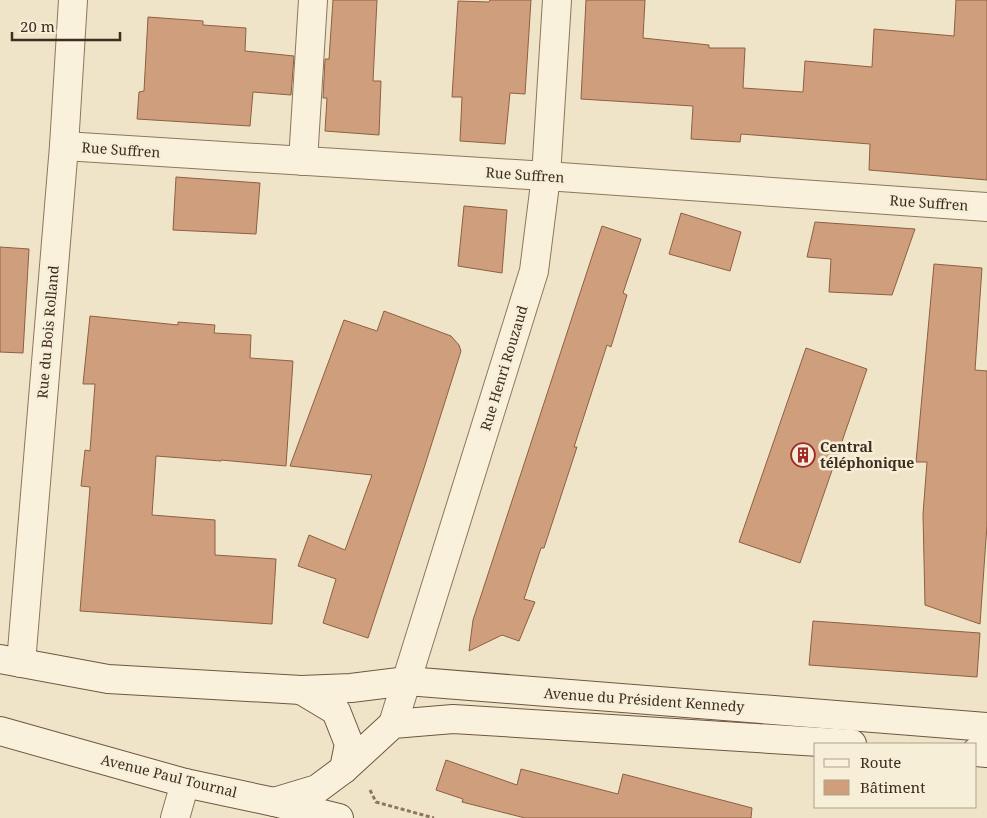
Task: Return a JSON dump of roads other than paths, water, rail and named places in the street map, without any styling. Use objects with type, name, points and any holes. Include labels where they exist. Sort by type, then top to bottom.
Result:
[{"type":"street","name":"Rue du Bois Rolland","points":[[11,661],[64,146],[73,0]]},
{"type":"street","points":[[303,161],[312,0]]},
{"type":"street","name":"Rue Henri Rouzaud","points":[[393,724],[534,271],[546,176],[557,0]]},
{"type":"street","name":"Rue Suffren","points":[[64,146],[546,176],[987,207]]},
{"type":"street","name":"Avenue du Président Kennedy","points":[[11,661],[108,679],[301,690],[351,688],[407,681],[987,727]]},
{"type":"street","name":"Avenue du Président Kennedy","points":[[301,690],[336,711],[348,744],[344,769]]},
{"type":"street","points":[[274,802],[317,789],[344,769],[393,724],[453,719],[836,743]]},
{"type":"street","name":"Avenue Paul Tournal","points":[[0,731],[185,783],[339,818]]},
{"type":"street","points":[[175,818],[185,783]]},
{"type":"place","name":"Central téléphonique","points":[[803,455]]}]
